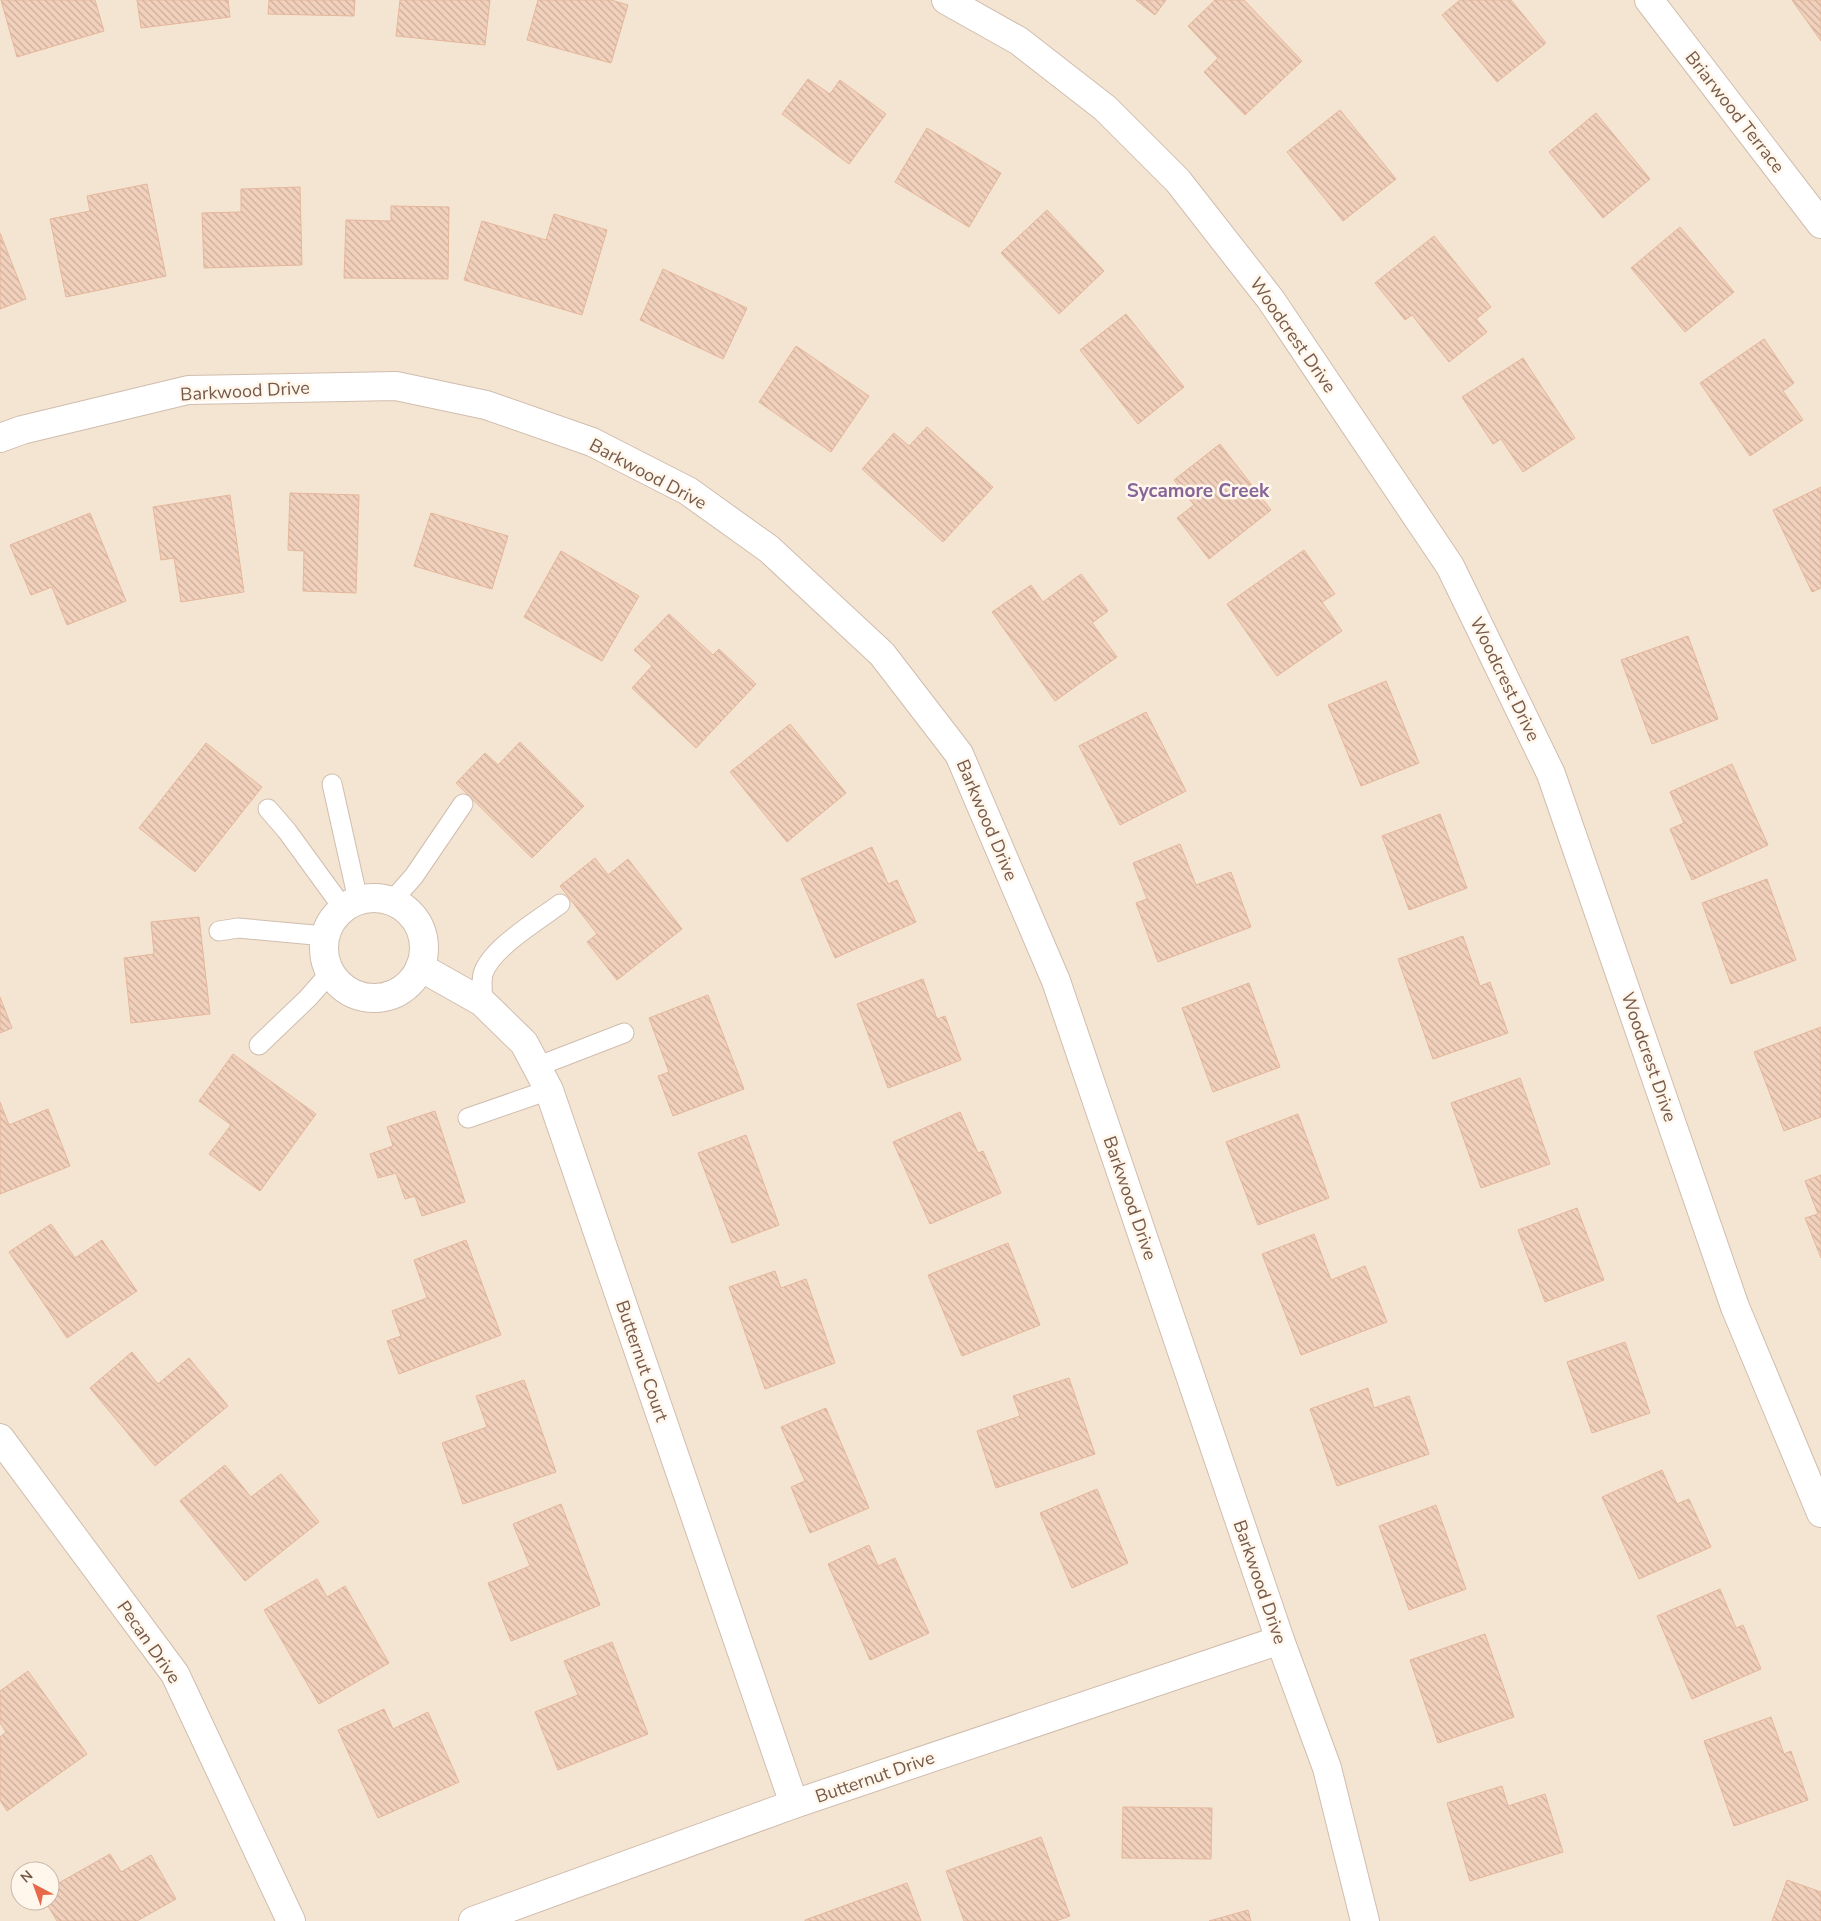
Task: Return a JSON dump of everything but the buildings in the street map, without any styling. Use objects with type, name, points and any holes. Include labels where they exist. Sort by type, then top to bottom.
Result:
[{"type":"street","name":"Woodcrest Drive","points":[[946,0],[1019,40],[1105,108],[1178,181],[1271,300],[1450,566],[1551,774],[1735,1307],[1821,1513]]},
{"type":"street","name":"Briarwood Terrace","points":[[1649,0],[1821,224]]},
{"type":"street","name":"Barkwood Drive","points":[[0,438],[22,430],[188,390],[396,386],[486,405],[592,442],[688,491],[769,549],[882,654],[959,754],[1056,981],[1280,1640],[1327,1768],[1365,1921]]},
{"type":"street","points":[[375,897],[392,900],[405,908],[416,920],[422,935],[424,951],[420,967],[410,982],[395,994],[376,998],[358,996],[342,986],[330,973],[324,955],[325,936],[332,921],[350,904],[375,897]]},
{"type":"street","name":"Butternut Court","points":[[420,967],[482,1002],[524,1043],[542,1078],[794,1804]]},
{"type":"street","name":"Pecan Drive","points":[[0,1438],[175,1674],[291,1921]]},
{"type":"street","name":"Butternut Drive","points":[[473,1921],[794,1804],[1280,1640]]},
{"type":"lane","points":[[332,784],[350,904]]},
{"type":"lane","points":[[392,900],[414,876],[463,804]]},
{"type":"lane","points":[[268,809],[350,904]]},
{"type":"lane","points":[[482,1002],[483,974],[494,957],[507,943],[560,904]]},
{"type":"lane","points":[[219,931],[238,928],[325,936]]},
{"type":"lane","points":[[259,1045],[308,998],[330,973]]},
{"type":"lane","points":[[468,1118],[624,1033]]},
{"type":"shaded area","points":[[0,0],[1821,0],[1821,1921],[0,1921]]},
{"type":"district","name":"Sycamore Creek","points":[[1198,491]]}]
